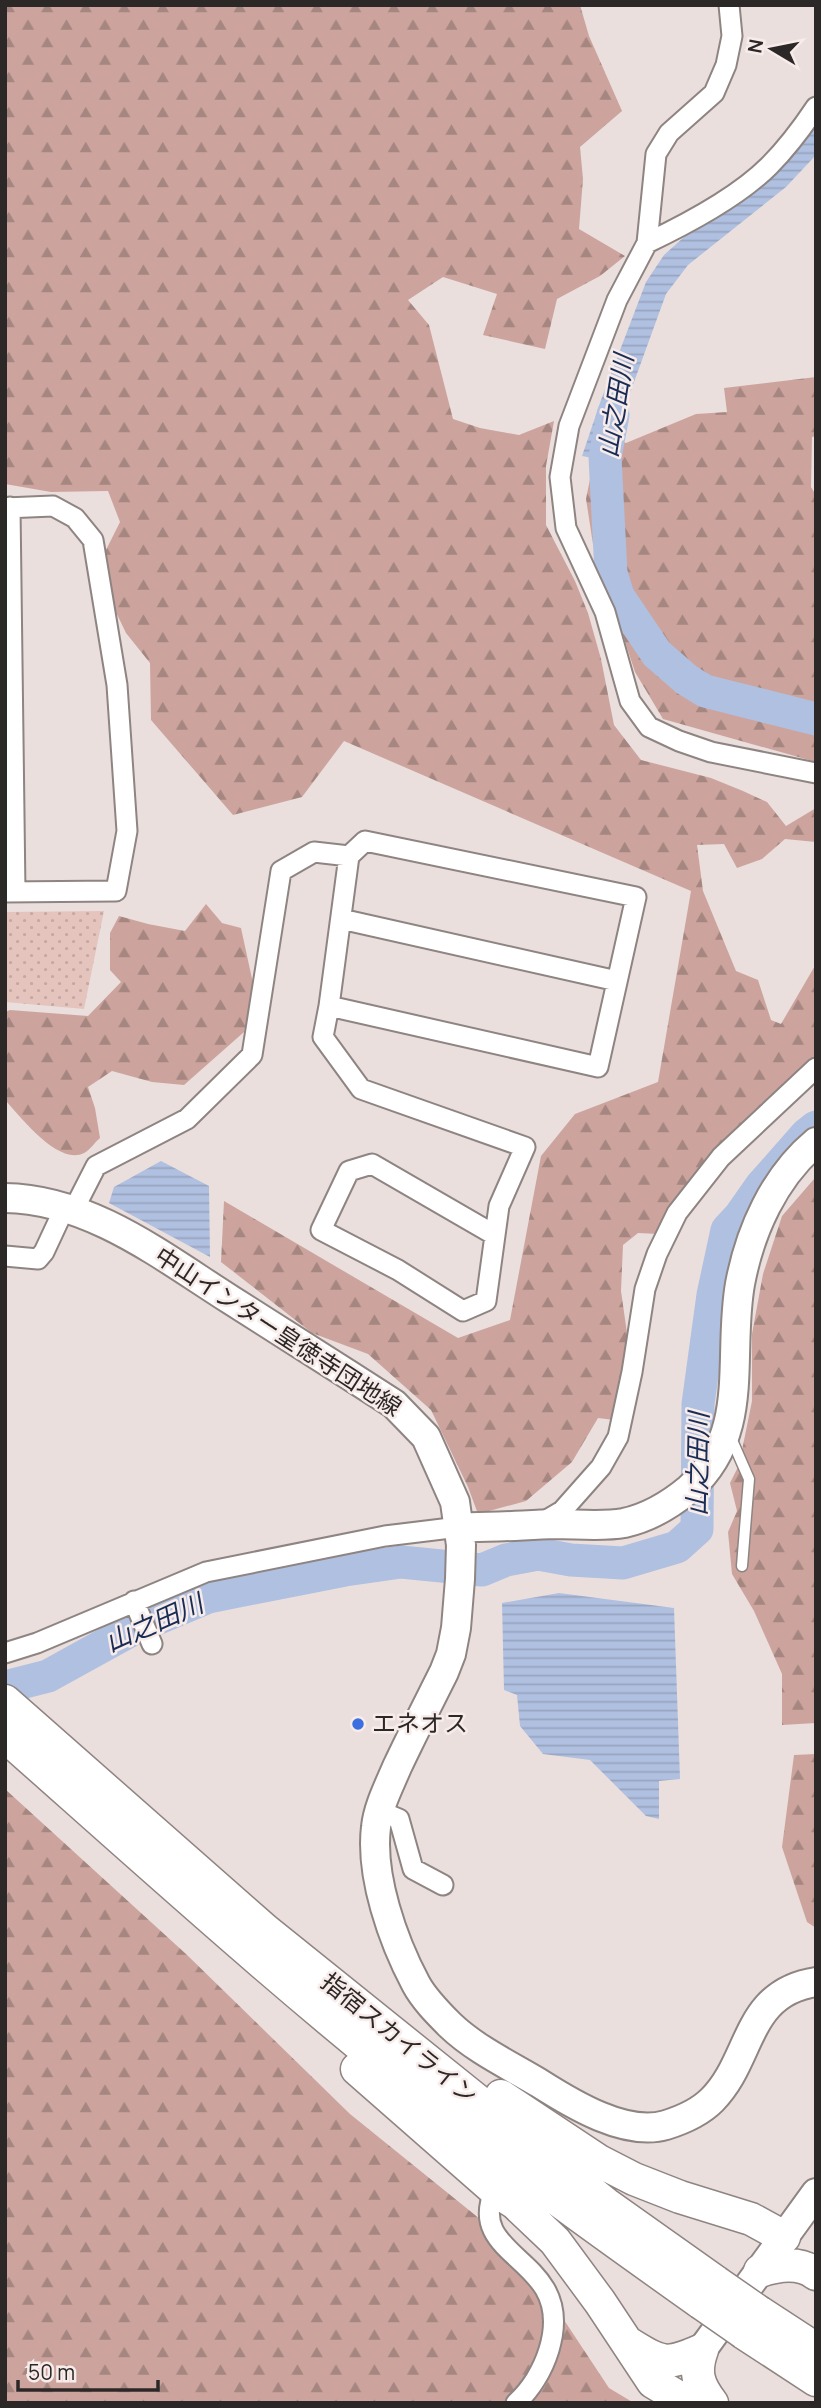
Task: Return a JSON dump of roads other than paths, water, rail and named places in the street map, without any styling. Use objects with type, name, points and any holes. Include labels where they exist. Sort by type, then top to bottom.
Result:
[{"type":"main road","name":"指宿スカイライン","points":[[5,1701],[265,1930],[596,2196],[709,2293]]},
{"type":"main road","name":"指宿スカイライン","points":[[5,1736],[265,1965],[374,2057],[507,2162],[752,2323],[816,2380]]},
{"type":"main road","points":[[265,1930],[302,1950],[444,2057],[599,2161],[680,2197],[751,2220],[784,2237]]},
{"type":"main road","points":[[265,1965],[289,2004],[365,2077],[495,2190],[515,2203],[555,2241],[600,2302],[653,2382],[688,2403]]},
{"type":"main road","points":[[760,2271],[783,2264],[811,2270],[816,2274]]},
{"type":"main road","name":"指宿スカイライン","points":[[752,2323],[816,2349]]},
{"type":"main road","points":[[625,2341],[663,2362],[682,2359],[702,2350]]},
{"type":"main road","points":[[702,2350],[696,2371],[712,2403]]},
{"type":"street","points":[[729,5],[732,36],[726,65],[714,93],[669,133],[656,154],[647,243],[617,300],[569,426],[560,477],[566,528],[604,612],[630,701],[649,727],[711,752],[816,773]]},
{"type":"street","points":[[647,243],[674,230],[769,167],[816,107]]},
{"type":"street","points":[[53,506],[75,517],[93,541],[117,685],[127,831],[116,891],[10,892],[8,586],[8,508],[53,506]]},
{"type":"street","points":[[329,1006],[598,1067],[636,897],[365,841],[349,856],[323,1037],[360,1089],[526,1147],[499,1206],[493,1234],[486,1301],[463,1311],[398,1270],[321,1230],[349,1171],[372,1164],[493,1234]]},
{"type":"street","points":[[5,1256],[38,1259],[96,1166],[187,1119],[252,1055],[281,871],[314,852],[349,856]]},
{"type":"street","points":[[341,919],[617,981]]},
{"type":"street","points":[[539,1525],[562,1511],[601,1467],[618,1437],[632,1372],[645,1289],[657,1254],[677,1213],[721,1157],[816,1068]]},
{"type":"street","points":[[5,1653],[37,1643],[206,1572],[385,1536],[460,1536],[539,1525],[623,1523],[652,1513],[678,1498],[704,1476],[725,1437],[734,1398],[739,1288],[746,1256],[778,1184],[801,1154],[816,1142]]},
{"type":"street","name":"中山インター皇徳寺団地線","points":[[5,1198],[70,1208],[137,1240],[394,1404],[426,1437],[455,1502],[460,1536],[460,1579],[451,1654],[415,1727],[380,1811],[376,1826],[377,1876],[381,1897],[417,1986],[452,2026],[477,2045],[560,2096],[613,2120],[645,2128],[655,2127],[697,2111],[713,2099],[728,2078],[759,2017],[774,1999],[791,1989],[816,1982]]},
{"type":"street","points":[[134,1601],[152,1644]]},
{"type":"street","points":[[380,1811],[399,1819],[413,1869],[443,1885]]},
{"type":"street","points":[[495,2190],[488,2215],[492,2230],[544,2288],[552,2313],[544,2364],[527,2393],[516,2403]]},
{"type":"street","points":[[702,2350],[816,2193]]},
{"type":"lane","points":[[725,1437],[749,1479],[742,1566]]},
{"type":"water","points":[[816,119],[816,155],[786,187],[688,265],[666,294],[626,404],[609,461],[582,456],[646,282],[664,255]]},
{"type":"water","points":[[161,1161],[209,1186],[210,1257],[109,1203],[114,1187]]},
{"type":"water","points":[[559,1593],[674,1608],[680,1779],[659,1781],[659,1819],[646,1816],[590,1760],[543,1754],[520,1726],[517,1695],[504,1690],[502,1603]]},
{"type":"waterway","name":"山之田川","points":[[613,415],[605,457],[611,573],[618,596],[657,654],[687,680],[705,691],[816,719]]},
{"type":"waterway","name":"山之田川","points":[[5,1687],[48,1676],[135,1628],[208,1597],[345,1570],[401,1562],[482,1570],[506,1560],[538,1554],[571,1560],[623,1563],[677,1547],[697,1529],[698,1404],[713,1295],[727,1230],[761,1186],[816,1127]]},
{"type":"place","name":"エネオス","points":[[358,1724]]}]
